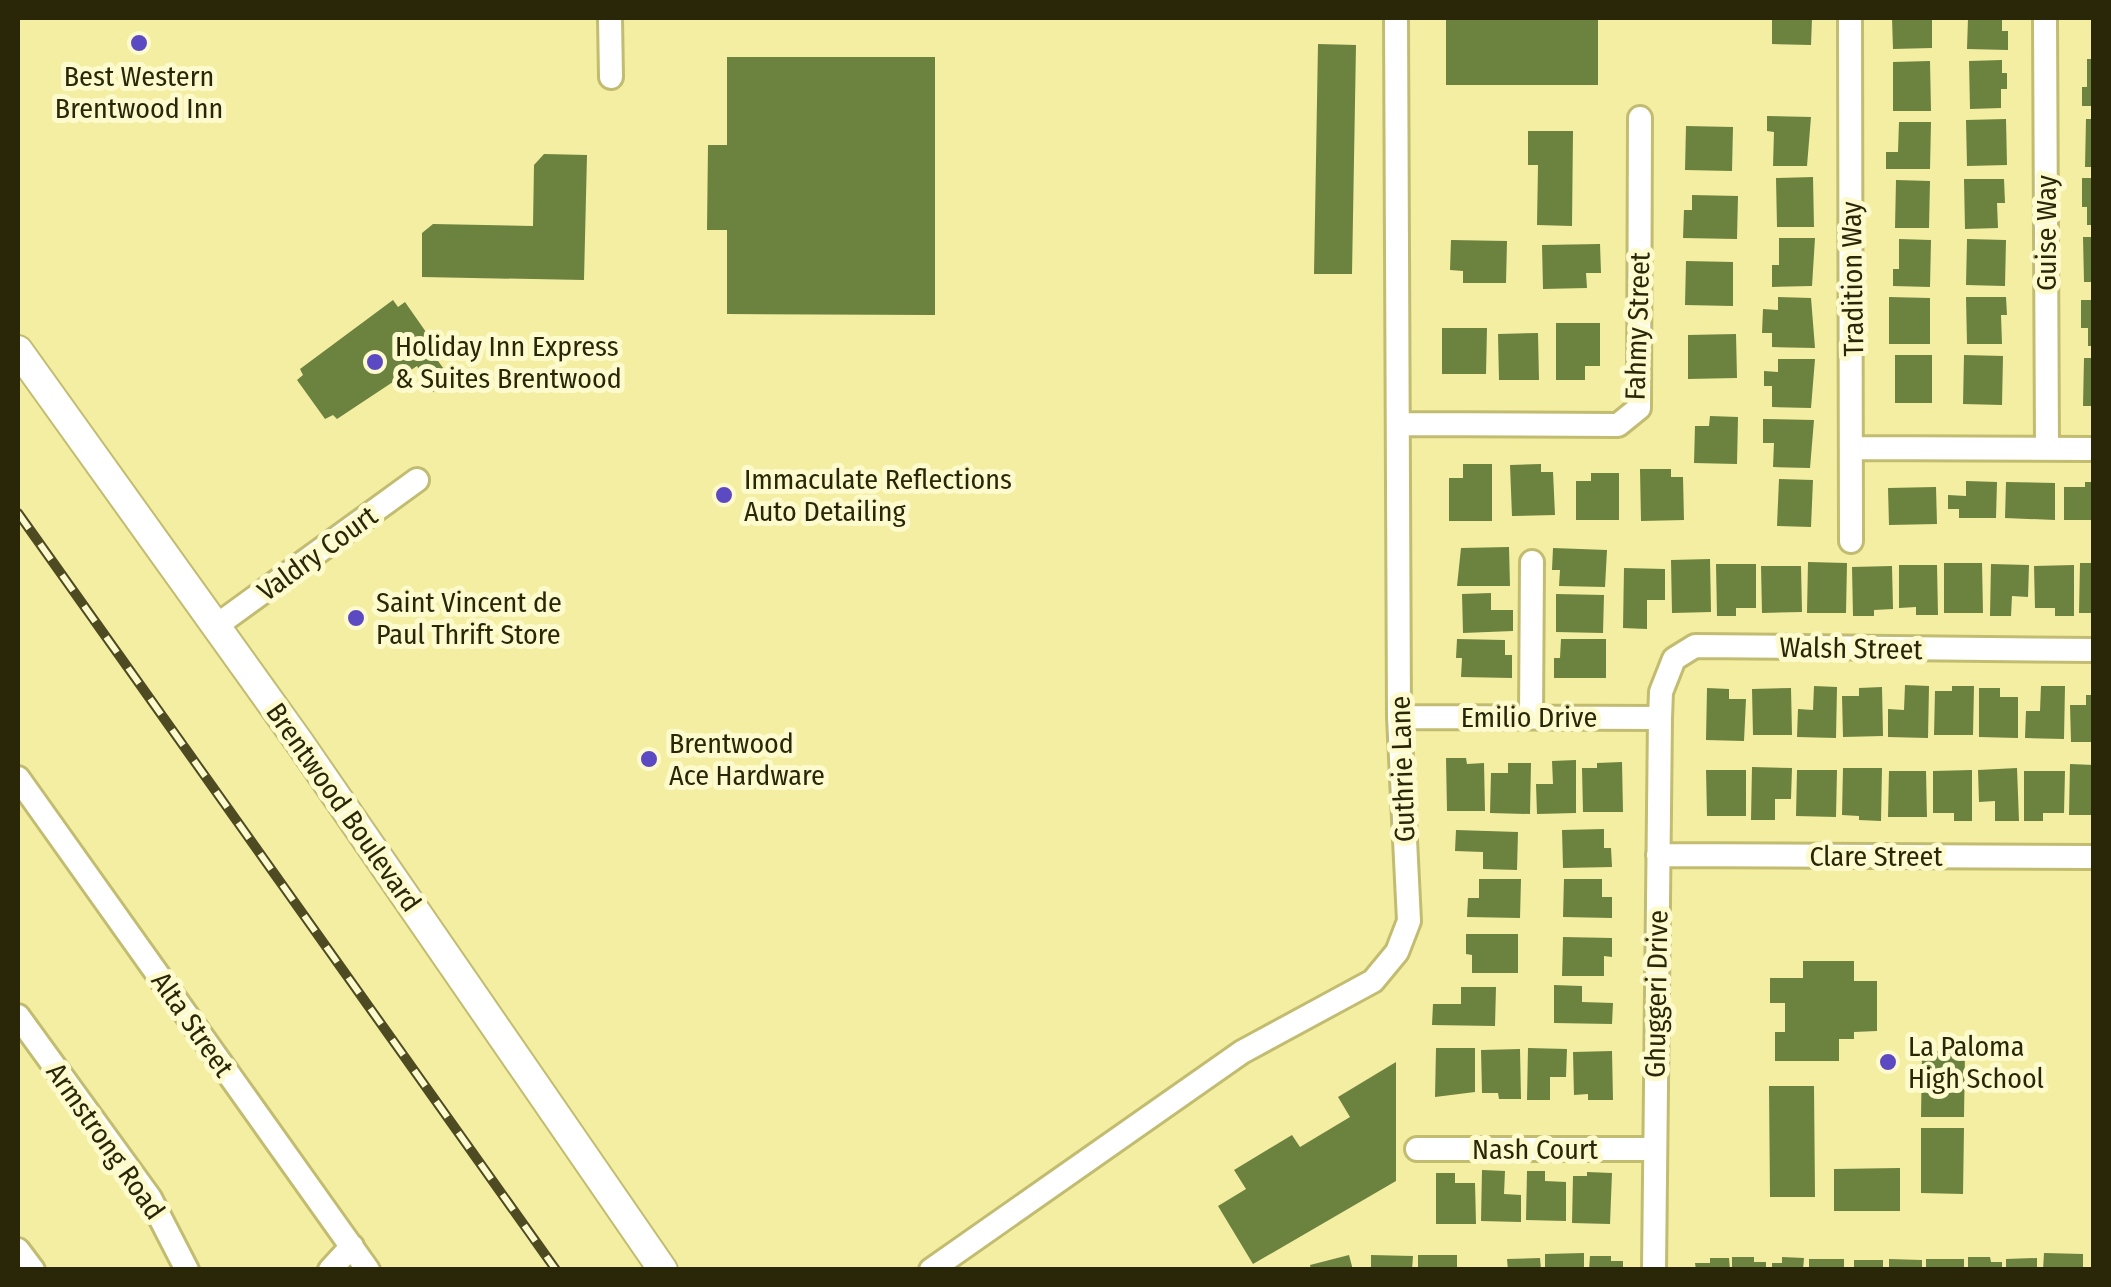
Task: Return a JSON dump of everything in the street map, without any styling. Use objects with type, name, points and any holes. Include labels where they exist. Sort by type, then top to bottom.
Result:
[{"type":"main road","name":"Brentwood Boulevard","points":[[18,350],[216,626],[663,1270]]},
{"type":"street","points":[[610,18],[611,78]]},
{"type":"street","name":"Guthrie Lane","points":[[931,1270],[1242,1052],[1372,981],[1398,952],[1409,921],[1398,717],[1396,18]]},
{"type":"street","name":"Tradition Way","points":[[1850,18],[1852,540]]},
{"type":"street","name":"Guise Way","points":[[2045,18],[2047,449]]},
{"type":"street","name":"Fahmy Street","points":[[1398,424],[1618,426],[1640,408],[1640,118]]},
{"type":"street","points":[[1854,448],[2094,449]]},
{"type":"street","name":"Valdry Court","points":[[216,626],[418,480]]},
{"type":"street","points":[[1531,717],[1532,562]]},
{"type":"street","name":"Walsh Street","points":[[1660,718],[1662,692],[1674,659],[1696,646],[2094,650]]},
{"type":"street","name":"Emilio Drive","points":[[1398,717],[1660,718]]},
{"type":"street","name":"Ghuggeri Drive","points":[[1654,1270],[1660,718]]},
{"type":"street","name":"Alta Street","points":[[18,778],[368,1270]]},
{"type":"street","name":"Clare Street","points":[[1658,854],[2094,857]]},
{"type":"street","name":"Armstrong Road","points":[[18,1016],[150,1198],[188,1270]]},
{"type":"street","name":"Nash Court","points":[[1417,1149],[1654,1149]]},
{"type":"street","points":[[330,1270],[352,1246]]},
{"type":"street","points":[[18,1250],[33,1270]]},
{"type":"building","points":[[1446,18],[1598,18],[1598,85],[1446,85]]},
{"type":"building","points":[[1772,18],[1812,18],[1811,45],[1772,44]]},
{"type":"building","points":[[1892,18],[1932,18],[1932,48],[1893,49]]},
{"type":"building","points":[[1968,18],[2002,18],[2002,31],[2008,31],[2008,50],[1967,49]]},
{"type":"building","points":[[1318,44],[1356,45],[1352,274],[1314,274]]},
{"type":"building","points":[[727,57],[935,57],[935,315],[727,314],[727,230],[707,230],[708,145],[727,145]]},
{"type":"building","points":[[2087,59],[2094,59],[2094,106],[2082,106]]},
{"type":"building","points":[[2002,60],[2007,89],[2001,89],[2001,108],[1970,109],[1969,61]]},
{"type":"building","points":[[1930,61],[1931,111],[1893,111],[1893,62]]},
{"type":"building","points":[[1767,116],[1811,117],[1807,166],[1773,166],[1774,132],[1767,131]]},
{"type":"building","points":[[2006,119],[2007,165],[1967,166],[1966,120]]},
{"type":"building","points":[[2086,119],[2094,119],[2094,167],[2085,167]]},
{"type":"building","points":[[1899,122],[1931,122],[1930,169],[1886,169],[1886,152],[1898,152]]},
{"type":"building","points":[[1686,126],[1733,127],[1732,171],[1685,170]]},
{"type":"building","points":[[1528,131],[1573,131],[1572,226],[1537,225],[1538,165],[1528,165]]},
{"type":"building","points":[[544,154],[587,155],[584,280],[422,277],[422,233],[433,224],[533,226],[534,165]]},
{"type":"building","points":[[1813,177],[1814,227],[1777,227],[1776,178]]},
{"type":"building","points":[[2082,178],[2094,178],[2094,225],[2087,225],[2087,207],[2082,207]]},
{"type":"building","points":[[1964,179],[2004,179],[2005,203],[1997,203],[1998,228],[1965,229]]},
{"type":"building","points":[[1896,180],[1930,181],[1929,228],[1895,228]]},
{"type":"building","points":[[1692,195],[1738,196],[1737,239],[1683,238],[1684,210],[1692,210]]},
{"type":"building","points":[[2083,237],[2094,237],[2094,282],[2084,282]]},
{"type":"building","points":[[1779,238],[1815,238],[1812,286],[1772,287],[1772,265],[1779,265]]},
{"type":"building","points":[[1899,239],[1931,240],[1930,287],[1893,286],[1893,269],[1899,269]]},
{"type":"building","points":[[1967,239],[2006,240],[2005,286],[1966,285]]},
{"type":"building","points":[[1451,240],[1507,241],[1506,283],[1463,283],[1463,271],[1450,270]]},
{"type":"building","points":[[1600,244],[1601,273],[1586,273],[1587,288],[1543,289],[1542,245]]},
{"type":"building","points":[[1686,261],[1733,262],[1733,306],[1685,305]]},
{"type":"building","points":[[1778,297],[1811,298],[1815,348],[1772,347],[1772,333],[1762,333],[1763,309],[1778,310]]},
{"type":"building","points":[[1889,297],[1930,298],[1930,344],[1889,344]]},
{"type":"building","points":[[1966,297],[2006,297],[2007,315],[2001,315],[2002,344],[1967,344]]},
{"type":"building","name":"Holiday Inn Express & Suites Brentwood","points":[[393,300],[398,307],[405,302],[433,342],[427,346],[452,380],[433,392],[417,366],[337,419],[333,415],[325,419],[297,380],[303,375],[300,369]]},
{"type":"building","points":[[2081,300],[2094,300],[2094,346],[2088,346],[2088,328],[2081,328]]},
{"type":"building","points":[[1556,323],[1600,323],[1600,366],[1585,366],[1585,380],[1556,380]]},
{"type":"building","points":[[1442,328],[1487,328],[1486,374],[1442,374]]},
{"type":"building","points":[[1538,333],[1539,380],[1499,380],[1498,334]]},
{"type":"building","points":[[1736,334],[1737,378],[1688,379],[1688,335]]},
{"type":"building","points":[[1895,355],[1932,355],[1932,403],[1895,403]]},
{"type":"building","points":[[1964,355],[2003,356],[2002,405],[1963,404]]},
{"type":"building","points":[[2084,358],[2094,358],[2094,406],[2083,406]]},
{"type":"building","points":[[1778,359],[1815,359],[1811,408],[1772,407],[1772,386],[1764,386],[1764,371],[1778,372]]},
{"type":"building","points":[[1710,416],[1738,417],[1737,464],[1694,463],[1695,426],[1709,426]]},
{"type":"building","points":[[1763,419],[1814,420],[1810,468],[1773,467],[1774,443],[1763,443]]},
{"type":"building","points":[[1463,464],[1492,464],[1492,521],[1449,521],[1449,478],[1463,478]]},
{"type":"building","points":[[1541,464],[1541,472],[1553,472],[1555,515],[1512,516],[1510,465]]},
{"type":"building","points":[[1640,469],[1671,469],[1671,477],[1683,477],[1684,520],[1641,521]]},
{"type":"building","points":[[1591,473],[1619,473],[1619,520],[1576,520],[1576,481],[1591,481]]},
{"type":"building","points":[[1779,479],[1813,480],[1811,527],[1777,526]]},
{"type":"building","points":[[1966,481],[1997,482],[1996,518],[1959,518],[1959,509],[1948,509],[1948,495],[1966,496]]},
{"type":"building","points":[[2006,482],[2055,483],[2055,520],[2005,518]]},
{"type":"building","points":[[2085,482],[2094,482],[2094,520],[2064,520],[2064,487],[2085,487]]},
{"type":"building","points":[[1936,487],[1937,524],[1889,525],[1888,488]]},
{"type":"building","points":[[1509,547],[1510,586],[1457,586],[1461,548]]},
{"type":"building","points":[[1553,548],[1607,550],[1605,587],[1559,586],[1560,570],[1552,570]]},
{"type":"building","points":[[1710,559],[1711,612],[1672,613],[1671,560]]},
{"type":"building","points":[[1808,562],[1847,563],[1846,613],[1807,613]]},
{"type":"building","points":[[1944,563],[1982,563],[1983,613],[1944,613]]},
{"type":"building","points":[[2080,563],[2094,563],[2094,613],[2079,613]]},
{"type":"building","points":[[1716,564],[1756,564],[1756,608],[1736,608],[1736,616],[1717,616]]},
{"type":"building","points":[[1991,564],[2029,565],[2028,597],[2012,596],[2011,616],[1990,616]]},
{"type":"building","points":[[1899,565],[1937,565],[1938,615],[1916,615],[1916,607],[1899,608]]},
{"type":"building","points":[[2074,565],[2074,616],[2055,616],[2055,608],[2035,608],[2034,566]]},
{"type":"building","points":[[1761,566],[1801,566],[1802,612],[1762,613]]},
{"type":"building","points":[[1892,566],[1893,609],[1874,610],[1874,616],[1853,616],[1852,567]]},
{"type":"building","points":[[1624,568],[1665,569],[1665,600],[1647,600],[1647,629],[1623,628]]},
{"type":"building","points":[[1491,593],[1491,610],[1513,610],[1513,631],[1463,633],[1462,594]]},
{"type":"building","points":[[1556,594],[1604,595],[1603,633],[1556,632]]},
{"type":"building","points":[[1457,639],[1505,640],[1505,655],[1512,655],[1512,678],[1461,677]]},
{"type":"building","points":[[1561,639],[1606,639],[1606,678],[1554,678],[1554,658],[1560,658]]},
{"type":"building","points":[[1905,685],[1929,686],[1928,738],[1888,737],[1888,709],[1904,710]]},
{"type":"building","points":[[1814,686],[1837,687],[1836,738],[1797,737],[1798,709],[1813,710]]},
{"type":"building","points":[[1952,686],[1974,686],[1973,735],[1934,735],[1935,691],[1952,691]]},
{"type":"building","points":[[2041,686],[2065,686],[2064,739],[2025,738],[2026,711],[2040,711]]},
{"type":"building","points":[[1882,687],[1883,736],[1843,737],[1842,696],[1859,696],[1859,688]]},
{"type":"building","points":[[1707,688],[1729,689],[1729,699],[1746,699],[1744,741],[1706,740]]},
{"type":"building","points":[[1791,688],[1792,735],[1753,735],[1752,689]]},
{"type":"building","points":[[1979,688],[2000,688],[2000,697],[2018,697],[2018,738],[1979,737]]},
{"type":"building","points":[[2086,695],[2094,695],[2094,742],[2071,742],[2070,705],[2086,705]]},
{"type":"building","points":[[1446,758],[1466,758],[1467,764],[1484,763],[1485,811],[1447,811]]},
{"type":"building","points":[[1576,760],[1576,813],[1537,814],[1536,784],[1553,784],[1552,761]]},
{"type":"building","points":[[1622,762],[1623,812],[1583,812],[1582,768]]},
{"type":"building","points":[[1508,763],[1531,763],[1530,814],[1490,813],[1491,773],[1508,773]]},
{"type":"building","points":[[2070,764],[2094,765],[2094,815],[2069,815]]},
{"type":"building","points":[[1752,767],[1792,768],[1791,799],[1775,799],[1775,820],[1751,820]]},
{"type":"building","points":[[1843,768],[1882,768],[1881,821],[1842,815]]},
{"type":"building","points":[[2017,768],[2019,821],[1995,821],[1995,801],[1979,802],[1978,770]]},
{"type":"building","points":[[1706,770],[1746,770],[1746,816],[1707,816]]},
{"type":"building","points":[[1797,770],[1837,770],[1836,817],[1796,816]]},
{"type":"building","points":[[1972,770],[1972,821],[1954,821],[1954,813],[1933,813],[1933,771]]},
{"type":"building","points":[[1889,771],[1926,771],[1927,817],[1888,817]]},
{"type":"building","points":[[2024,771],[2065,771],[2064,813],[2043,813],[2043,821],[2024,821]]},
{"type":"building","points":[[1604,829],[1604,848],[1611,848],[1612,867],[1563,868],[1562,830]]},
{"type":"building","points":[[1456,830],[1518,832],[1517,870],[1483,869],[1483,852],[1455,851]]},
{"type":"building","points":[[1479,879],[1521,879],[1520,918],[1467,917],[1468,898],[1479,898]]},
{"type":"building","points":[[1564,879],[1602,879],[1602,897],[1612,897],[1612,918],[1563,917]]},
{"type":"building","points":[[1466,934],[1518,934],[1518,973],[1472,973],[1472,955],[1466,954]]},
{"type":"building","points":[[1563,937],[1612,938],[1612,957],[1604,956],[1604,976],[1562,976]]},
{"type":"building","points":[[1803,961],[1854,961],[1854,981],[1877,981],[1877,1031],[1854,1032],[1854,1039],[1839,1039],[1839,1061],[1775,1061],[1775,1032],[1785,1032],[1785,1003],[1770,1003],[1770,978],[1803,978]]},
{"type":"building","points":[[1554,985],[1582,986],[1582,1002],[1613,1003],[1612,1024],[1554,1023]]},
{"type":"building","points":[[1461,987],[1496,987],[1495,1026],[1432,1025],[1433,1004],[1461,1004]]},
{"type":"building","points":[[1436,1048],[1475,1048],[1475,1092],[1435,1097]]},
{"type":"building","points":[[1528,1048],[1567,1049],[1566,1077],[1550,1077],[1550,1100],[1527,1100]]},
{"type":"building","points":[[1520,1049],[1521,1099],[1499,1099],[1498,1093],[1482,1093],[1481,1050]]},
{"type":"building","points":[[1612,1051],[1613,1100],[1588,1100],[1588,1094],[1574,1095],[1573,1052]]},
{"type":"building","points":[[1922,1051],[1965,1052],[1964,1117],[1921,1117]]},
{"type":"building","points":[[1396,1062],[1396,1181],[1253,1264],[1218,1206],[1246,1189],[1234,1170],[1292,1135],[1300,1147],[1350,1117],[1338,1097]]},
{"type":"building","points":[[1769,1086],[1814,1086],[1815,1197],[1770,1197]]},
{"type":"building","points":[[1921,1128],[1964,1128],[1963,1194],[1921,1193]]},
{"type":"building","points":[[1900,1168],[1900,1211],[1834,1211],[1834,1169]]},
{"type":"building","points":[[1482,1170],[1505,1171],[1504,1194],[1521,1195],[1521,1222],[1481,1221]]},
{"type":"building","points":[[1527,1171],[1545,1171],[1545,1181],[1566,1182],[1566,1221],[1526,1220]]},
{"type":"building","points":[[1587,1172],[1612,1173],[1610,1224],[1572,1223],[1573,1176],[1587,1176]]},
{"type":"building","points":[[1436,1173],[1455,1173],[1455,1183],[1475,1183],[1476,1224],[1436,1224]]},
{"type":"building","points":[[1584,1253],[1584,1270],[1545,1270],[1545,1254]]},
{"type":"building","points":[[2044,1253],[2083,1254],[2083,1270],[2043,1270]]},
{"type":"building","points":[[1349,1255],[1353,1270],[1311,1270],[1310,1265]]},
{"type":"building","points":[[1371,1255],[1413,1256],[1412,1270],[1371,1270]]},
{"type":"building","points":[[1418,1255],[1457,1255],[1457,1270],[1418,1270]]},
{"type":"building","points":[[1590,1256],[1611,1256],[1611,1261],[1623,1261],[1623,1270],[1589,1270]]},
{"type":"building","points":[[1732,1257],[1754,1257],[1754,1262],[1766,1262],[1766,1270],[1732,1270]]},
{"type":"building","points":[[1782,1257],[1804,1258],[1803,1270],[1772,1270],[1772,1263],[1782,1263]]},
{"type":"building","points":[[1968,1257],[1990,1257],[1991,1262],[2002,1262],[2002,1270],[1968,1270]]},
{"type":"building","points":[[1540,1258],[1541,1270],[1508,1270],[1507,1259]]},
{"type":"building","points":[[1710,1258],[1729,1258],[1730,1270],[1696,1270],[1695,1263],[1710,1263]]},
{"type":"building","points":[[2037,1258],[2037,1270],[2006,1270],[2006,1259]]},
{"type":"building","points":[[1809,1259],[1844,1259],[1844,1270],[1809,1270]]},
{"type":"building","points":[[1889,1259],[1922,1260],[1922,1270],[1889,1270]]},
{"type":"building","points":[[1926,1259],[1964,1259],[1964,1270],[1926,1270]]},
{"type":"building","points":[[1854,1260],[1883,1260],[1883,1270],[1854,1270]]},
{"type":"railway","points":[[18,513],[556,1270]]},
{"type":"place","name":"Best Western Brentwood Inn","points":[[139,43]]},
{"type":"place","name":"Holiday Inn Express & Suites Brentwood","points":[[375,362]]},
{"type":"place","name":"Immaculate Reflections Auto Detailing","points":[[724,495]]},
{"type":"place","name":"Saint Vincent de Paul Thrift Store","points":[[356,618]]},
{"type":"place","name":"Brentwood Ace Hardware","points":[[649,759]]},
{"type":"place","name":"La Paloma High School","points":[[1888,1062]]}]
